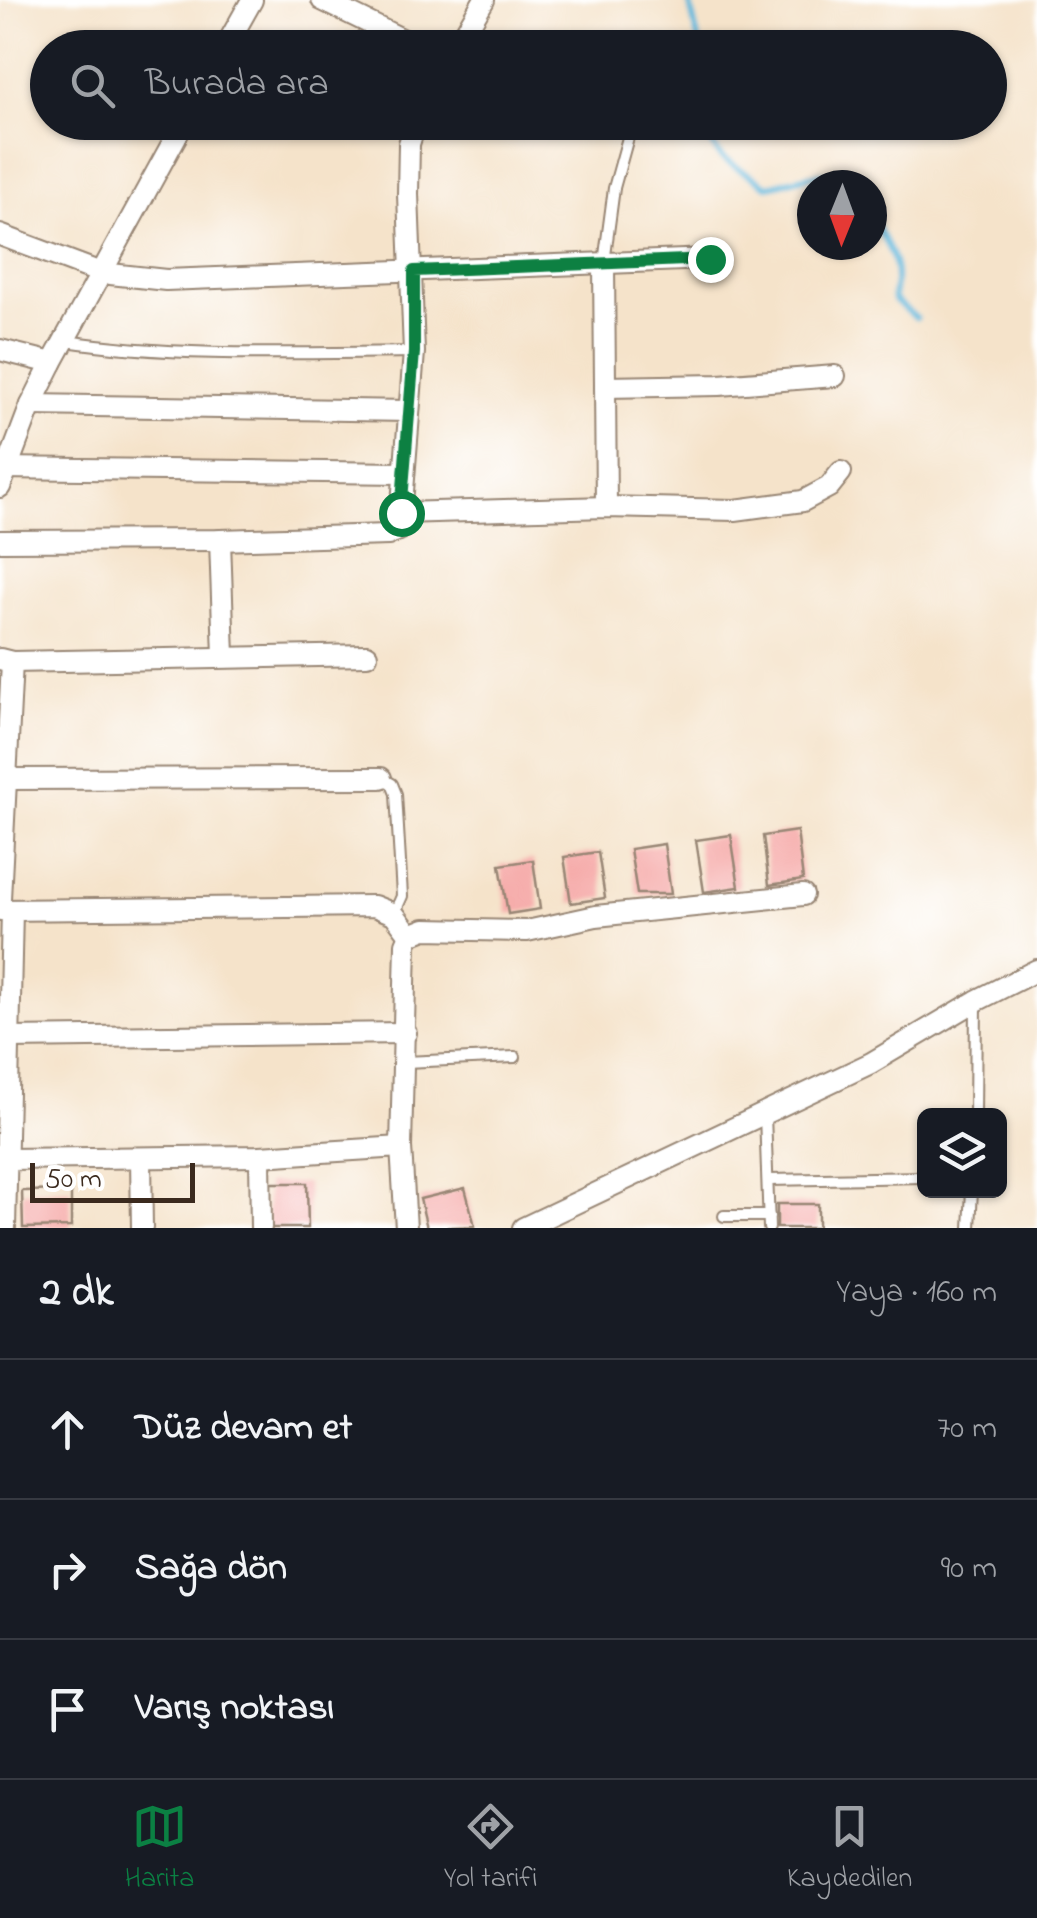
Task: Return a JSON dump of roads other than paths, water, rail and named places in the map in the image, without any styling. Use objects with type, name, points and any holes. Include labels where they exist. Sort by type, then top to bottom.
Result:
[{"type":"street","points":[[235,30],[252,0]]},
{"type":"street","points":[[322,0],[383,30]]},
{"type":"street","points":[[466,30],[484,0]]},
{"type":"street","points":[[174,140],[52,363],[3,475],[404,473]]},
{"type":"street","points":[[0,541],[388,535],[400,529],[414,352],[410,140]]},
{"type":"street","points":[[0,235],[101,274],[166,280],[710,259]]},
{"type":"street","points":[[604,262],[606,506]]},
{"type":"street","points":[[0,350],[52,363]]},
{"type":"street","points":[[605,388],[835,376]]},
{"type":"street","points":[[31,405],[409,411]]},
{"type":"street","points":[[401,513],[606,506],[736,510],[789,504],[817,495],[841,472]]},
{"type":"street","points":[[220,540],[224,656]]},
{"type":"street","points":[[5,1228],[10,1038],[4,907],[6,660],[366,654]]},
{"type":"street","points":[[6,779],[381,778]]},
{"type":"street","points":[[406,1228],[401,1147],[406,944],[410,935],[425,930],[527,930],[596,916],[804,894]]},
{"type":"street","points":[[4,907],[374,906],[394,914],[410,935]]},
{"type":"street","points":[[524,1228],[872,1062],[1037,970]]},
{"type":"street","points":[[10,1038],[406,1033]]},
{"type":"street","points":[[8,1159],[260,1156],[401,1147]]},
{"type":"street","points":[[260,1156],[261,1228]]},
{"type":"street","points":[[141,1158],[142,1228]]},
{"type":"lane","points":[[604,262],[614,188],[627,140]]},
{"type":"lane","points":[[64,341],[113,348],[232,353],[414,352]]},
{"type":"lane","points":[[381,778],[392,784],[396,794],[402,896],[394,914]]},
{"type":"lane","points":[[975,1108],[976,1001]]},
{"type":"lane","points":[[404,1062],[515,1057]]},
{"type":"lane","points":[[724,1216],[769,1222],[765,1113]]},
{"type":"lane","points":[[770,1180],[917,1177]]},
{"type":"lane","points":[[970,1228],[972,1198]]},
{"type":"waterway","points":[[689,0],[696,30]]},
{"type":"waterway","points":[[711,140],[727,162],[767,186],[797,179]]},
{"type":"waterway","points":[[887,247],[896,276],[894,300],[916,318]]}]
